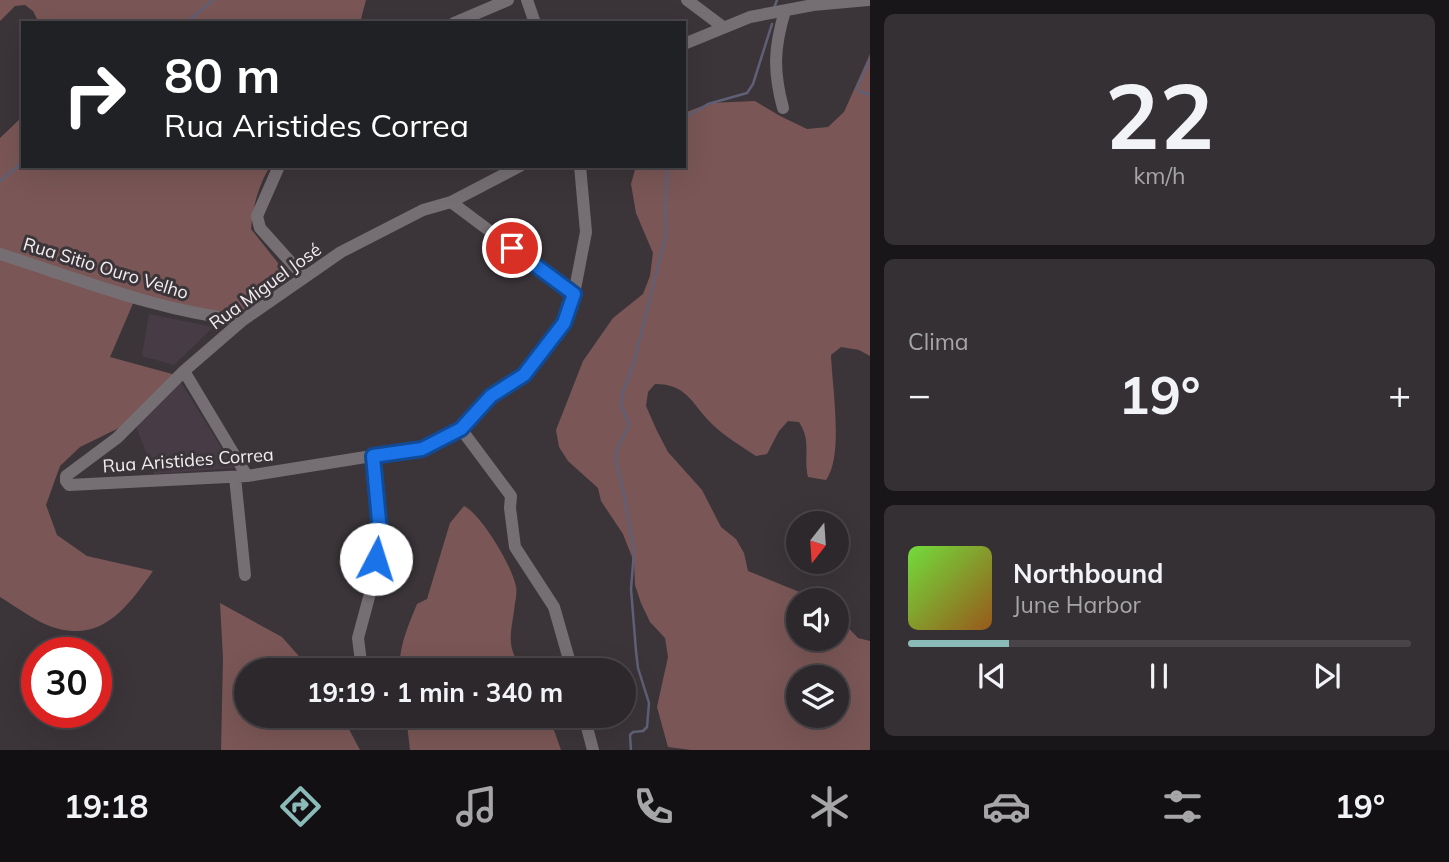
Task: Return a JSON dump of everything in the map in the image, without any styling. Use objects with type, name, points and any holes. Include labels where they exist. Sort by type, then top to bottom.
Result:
[{"type":"street","points":[[459,21],[508,0]]},
{"type":"street","points":[[527,0],[534,21]]},
{"type":"street","points":[[686,43],[750,17],[794,6],[869,0]]},
{"type":"street","points":[[695,2],[723,27]]},
{"type":"street","points":[[783,108],[775,79],[776,38],[794,6]]},
{"type":"street","points":[[278,168],[257,216],[260,228],[304,277]]},
{"type":"street","name":"Rua Miguel José","points":[[65,481],[66,476],[117,438],[184,371],[243,320],[304,277],[341,252],[411,216],[451,202],[516,168]]},
{"type":"street","name":"Rua Aristides Correa","points":[[65,481],[69,485],[241,476],[422,449],[461,429],[491,396],[524,375],[564,323],[574,294],[586,232],[580,168]]},
{"type":"street","points":[[451,202],[574,294]]},
{"type":"street","name":"Rua Sitio Ouro Velho","points":[[0,254],[154,303],[211,317],[243,320]]},
{"type":"street","points":[[184,371],[241,476],[245,575]]},
{"type":"street","points":[[461,429],[511,496],[515,547],[554,607],[569,658]]},
{"type":"street","points":[[360,658],[358,638],[372,586],[380,532],[373,456]]},
{"type":"street","points":[[587,728],[593,750]]},
{"type":"shaded area","points":[[0,0],[366,0],[361,21],[38,21],[33,11],[25,5],[15,6],[0,21]]},
{"type":"shaded area","points":[[870,54],[870,356],[859,350],[841,347],[831,355],[836,438],[835,455],[826,480],[808,477],[805,436],[799,422],[788,421],[779,431],[767,454],[756,456],[716,428],[688,396],[674,387],[655,384],[648,392],[646,406],[668,452],[702,490],[721,527],[736,539],[744,553],[748,571],[790,588],[786,588],[786,651],[849,651],[849,629],[858,638],[870,641],[870,750],[691,750],[668,747],[657,707],[668,657],[665,638],[650,622],[641,603],[635,585],[634,562],[623,534],[601,501],[598,488],[568,461],[559,447],[556,430],[583,361],[613,318],[643,294],[650,276],[653,253],[636,213],[631,184],[635,168],[686,168],[686,112],[710,103],[755,101],[807,129],[828,127],[844,112]]},
{"type":"shaded area","points":[[21,118],[21,168],[269,168],[257,197],[251,229],[278,263],[283,277],[250,306],[239,311],[211,312],[137,294],[110,357],[183,377],[123,426],[80,447],[60,466],[46,505],[57,535],[87,556],[153,571],[122,610],[97,627],[82,631],[47,625],[0,597],[0,138]]},
{"type":"shaded area","points":[[149,314],[213,327],[174,365],[142,356]]},
{"type":"shaded area","points":[[180,381],[234,468],[154,474],[136,426]]},
{"type":"shaded area","points":[[464,506],[479,519],[503,555],[516,587],[511,630],[511,645],[516,658],[400,658],[402,645],[417,604],[427,599],[450,523]]},
{"type":"shaded area","points":[[220,603],[282,637],[300,658],[234,658],[234,728],[348,728],[360,750],[221,750],[223,658]]},
{"type":"shaded area","points":[[407,728],[553,728],[561,750],[410,750]]},
{"type":"waterway","points":[[188,21],[213,0]]},
{"type":"waterway","points":[[774,8],[777,0]]},
{"type":"waterway","points":[[686,117],[708,104],[747,93],[753,84],[772,24]]},
{"type":"waterway","points":[[870,59],[857,87],[859,91],[870,95]]},
{"type":"waterway","points":[[0,181],[21,164]]},
{"type":"waterway","points":[[631,750],[630,735],[647,727],[649,703],[638,668],[631,589],[634,551],[616,452],[629,425],[621,404],[622,394],[634,362],[666,234],[668,168]]},
{"type":"route","points":[[376,559],[380,532],[373,456],[422,449],[461,429],[491,396],[524,375],[564,323],[574,294],[512,248]]}]
